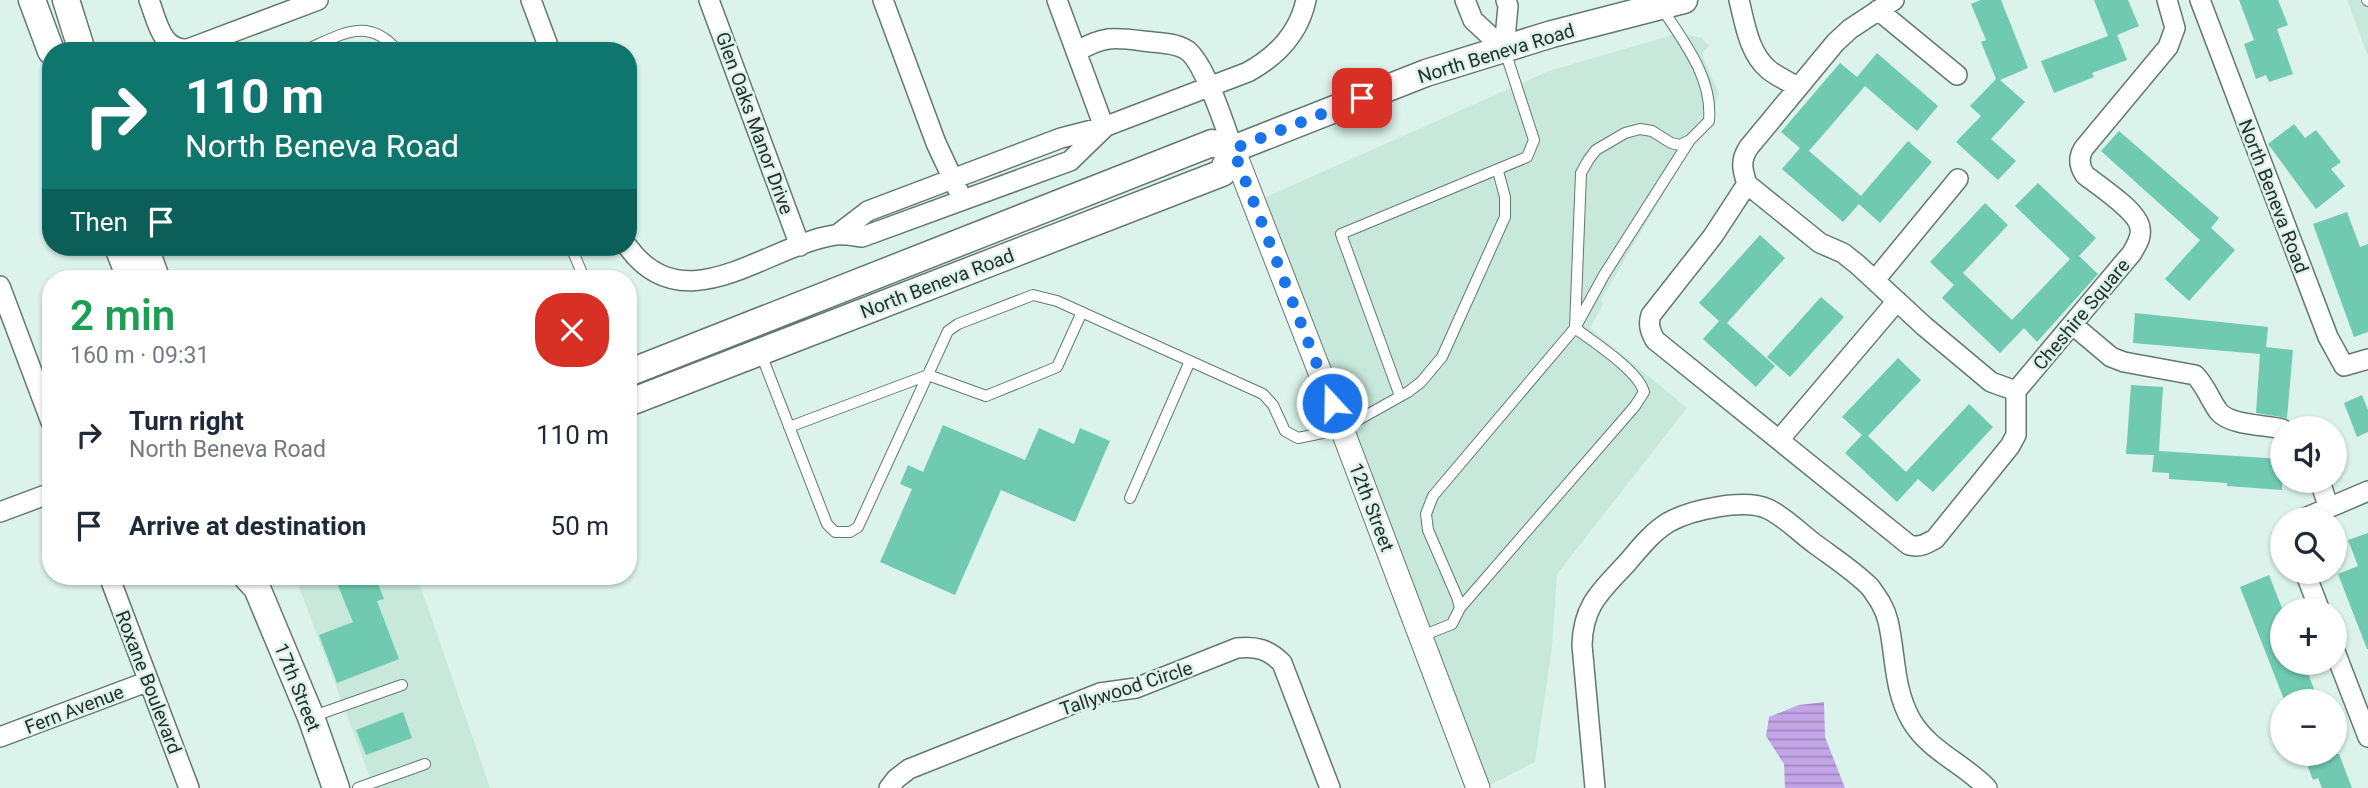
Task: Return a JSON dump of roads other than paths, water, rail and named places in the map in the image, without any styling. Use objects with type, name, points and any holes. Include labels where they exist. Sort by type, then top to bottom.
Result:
[{"type":"main road","points":[[32,0],[48,42]]},
{"type":"main road","points":[[66,0],[79,42]]},
{"type":"main road","name":"North Beneva Road","points":[[637,369],[1212,143],[1233,149],[1426,73],[1552,34],[1672,3]]},
{"type":"main road","name":"North Beneva Road","points":[[637,400],[1222,173],[1233,149]]},
{"type":"main road","name":"17th Street","points":[[255,585],[311,717],[335,788]]},
{"type":"street","points":[[149,0],[167,42]]},
{"type":"street","points":[[207,42],[318,0]]},
{"type":"street","points":[[531,0],[547,42]]},
{"type":"street","name":"Glen Oaks Manor Drive","points":[[709,0],[800,246]]},
{"type":"street","points":[[883,0],[936,143],[962,201]]},
{"type":"street","points":[[1057,0],[1104,127]]},
{"type":"street","points":[[637,256],[647,267],[664,276],[695,282],[716,279],[838,234],[868,211],[1061,138],[1104,127],[1248,72],[1276,53],[1297,26],[1306,0]]},
{"type":"street","points":[[1465,0],[1473,20],[1504,49]]},
{"type":"street","points":[[1504,49],[1508,6],[1506,0]]},
{"type":"street","points":[[1739,0],[1751,46],[1758,58],[1769,70],[1798,87]]},
{"type":"street","name":"Cheshire Square","points":[[2016,391],[2132,253],[2140,237],[2140,225],[2131,211],[2085,175],[2080,159],[2084,148],[2168,47],[2175,28],[2167,0]]},
{"type":"street","name":"North Beneva Road","points":[[2200,0],[2328,337],[2344,366],[2368,359]]},
{"type":"street","points":[[1747,184],[1713,236],[1651,315],[1650,332],[1655,340],[1909,545],[1925,545],[1935,539],[2016,435],[2016,391],[1991,382],[1843,253],[1820,243],[1747,184],[1742,165],[1743,156],[1835,43],[1850,29],[1886,5],[1957,75]]},
{"type":"street","points":[[1076,52],[1093,41],[1112,37],[1185,49],[1194,56],[1210,86],[1233,149]]},
{"type":"street","points":[[838,234],[862,237],[1070,161],[1104,127]]},
{"type":"street","name":"12th Street","points":[[1233,149],[1478,788]]},
{"type":"street","points":[[1875,280],[1958,179]]},
{"type":"street","points":[[0,286],[42,398]]},
{"type":"street","points":[[1779,440],[1897,302]]},
{"type":"street","points":[[2073,325],[2111,357],[2124,362],[2195,374],[2203,382],[2218,410],[2230,420],[2270,427]]},
{"type":"street","points":[[2324,493],[2328,506],[2368,491]]},
{"type":"street","points":[[0,512],[42,496]]},
{"type":"street","points":[[1595,788],[1581,645],[1582,626],[1588,610],[1596,597],[1654,533],[1668,523],[1687,514],[1743,505],[1769,510],[1870,587],[1888,620],[1895,676],[1912,721],[1928,743],[1987,788]]},
{"type":"street","name":"Roxane Boulevard","points":[[112,585],[189,788]]},
{"type":"street","name":"Tallywood Circle","points":[[889,788],[895,779],[909,769],[1100,693],[1136,688],[1237,648],[1252,647],[1273,654],[1282,663],[1330,788]]},
{"type":"street","points":[[2344,675],[2368,737]]},
{"type":"street","name":"Fern Avenue","points":[[0,737],[149,681]]},
{"type":"lane","points":[[1460,608],[1428,530],[1426,514],[1433,496],[1575,328],[1604,275],[1690,140],[1709,121],[1709,93],[1687,46],[1672,3]]},
{"type":"lane","points":[[326,42],[357,30],[380,33],[389,42]]},
{"type":"lane","points":[[1400,396],[1341,234],[1524,160],[1530,153],[1534,139],[1504,49]]},
{"type":"lane","points":[[1575,328],[1581,173],[1589,159],[1596,150],[1625,133],[1640,129],[1652,131],[1671,143],[1680,145],[1690,140]]},
{"type":"lane","points":[[760,352],[827,524],[835,531],[850,532],[858,527],[948,331],[958,324],[1033,295],[1057,301],[1263,394],[1273,405],[1285,431],[1297,438],[1342,429],[1414,389],[1437,365],[1485,265],[1506,208],[1498,171]]},
{"type":"lane","points":[[789,427],[928,375],[986,396],[1057,367],[1082,312]]},
{"type":"lane","points":[[1421,636],[1452,624],[1460,608],[1635,406],[1643,392],[1642,384],[1628,369],[1575,328]]},
{"type":"lane","points":[[1130,498],[1190,361]]},
{"type":"lane","points":[[311,717],[402,685]]},
{"type":"lane","points":[[358,788],[425,764]]}]
